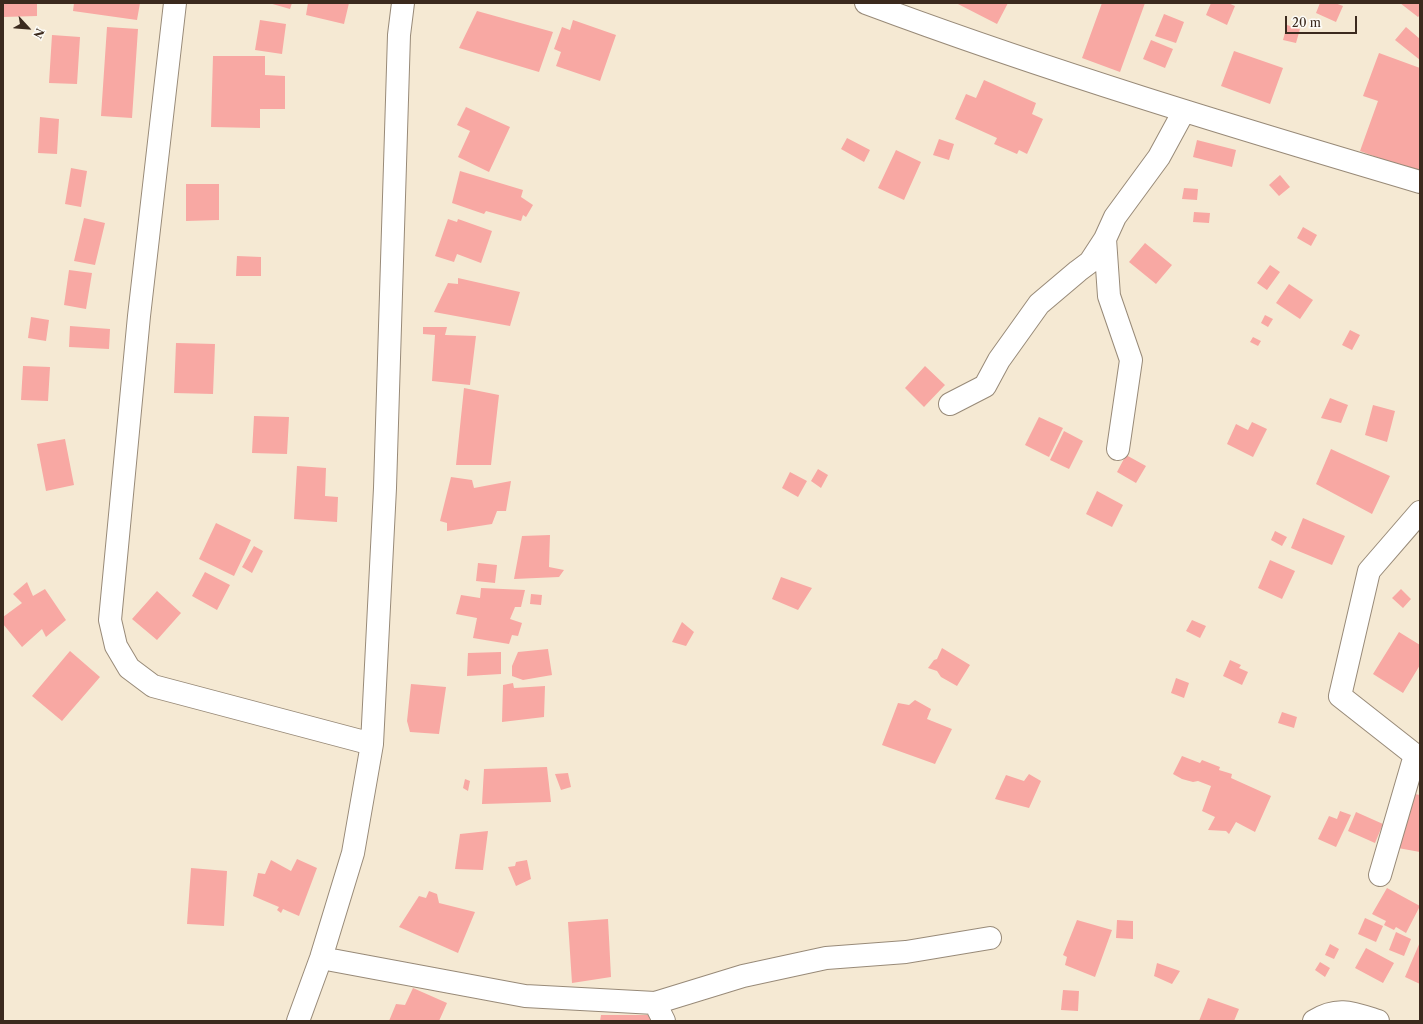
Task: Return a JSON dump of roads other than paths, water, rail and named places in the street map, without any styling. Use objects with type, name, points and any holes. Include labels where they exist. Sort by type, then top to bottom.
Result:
[{"type":"street","points":[[175,3],[139,316],[110,620],[116,646],[129,668],[153,686],[372,744]]},
{"type":"street","points":[[298,1021],[321,958],[353,854],[372,744],[385,488],[399,51],[403,3]]},
{"type":"street","points":[[866,3],[962,39],[1184,112],[1420,182]]},
{"type":"street","points":[[950,404],[985,386],[999,360],[1039,304],[1090,262],[1105,239],[1115,217],[1158,157],[1184,112]]},
{"type":"street","points":[[1105,239],[1109,296],[1131,360],[1118,449]]},
{"type":"street","points":[[1380,875],[1417,756],[1340,696],[1369,571],[1420,512]]},
{"type":"street","points":[[321,958],[525,996],[659,1012],[721,982],[826,958],[906,952],[990,938]]},
{"type":"street","points":[[1314,1021],[1336,1011],[1356,1014],[1378,1021]]}]
